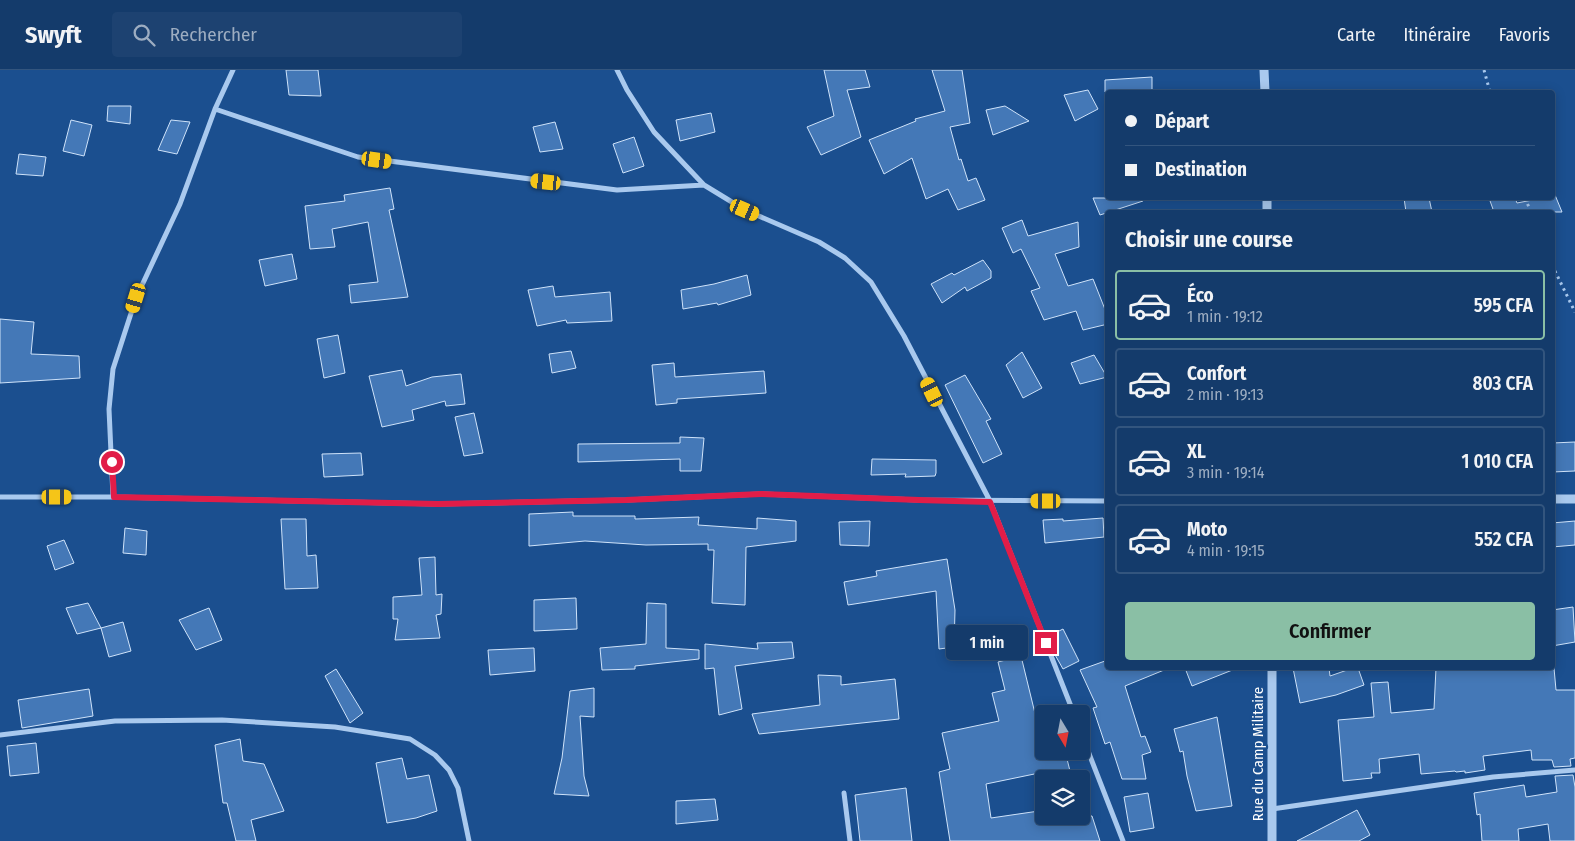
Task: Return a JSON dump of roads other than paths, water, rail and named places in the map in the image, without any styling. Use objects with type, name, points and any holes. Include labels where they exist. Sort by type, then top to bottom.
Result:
[{"type":"street","points":[[114,497],[109,409],[114,369],[136,298],[180,204],[216,108],[233,70]]},
{"type":"street","points":[[617,70],[627,90],[654,132],[704,185],[745,210],[819,242],[845,258],[871,282],[904,336],[990,502],[1070,705]]},
{"type":"street","points":[[1264,70],[1265,90]]},
{"type":"street","points":[[216,108],[358,158],[617,190],[704,185]]},
{"type":"street","points":[[0,497],[114,497],[438,504],[626,500],[761,494],[990,502],[1105,501]]},
{"type":"street","points":[[1555,499],[1575,499]]},
{"type":"street","name":"Rue du Camp Militaire","points":[[1272,670],[1272,841]]},
{"type":"street","points":[[0,735],[115,720],[222,720],[335,727],[410,739],[435,755],[449,770],[458,788],[469,841]]},
{"type":"street","points":[[1090,756],[1123,841]]},
{"type":"street","points":[[1272,809],[1493,778],[1575,770]]},
{"type":"street","points":[[844,793],[850,841]]}]
